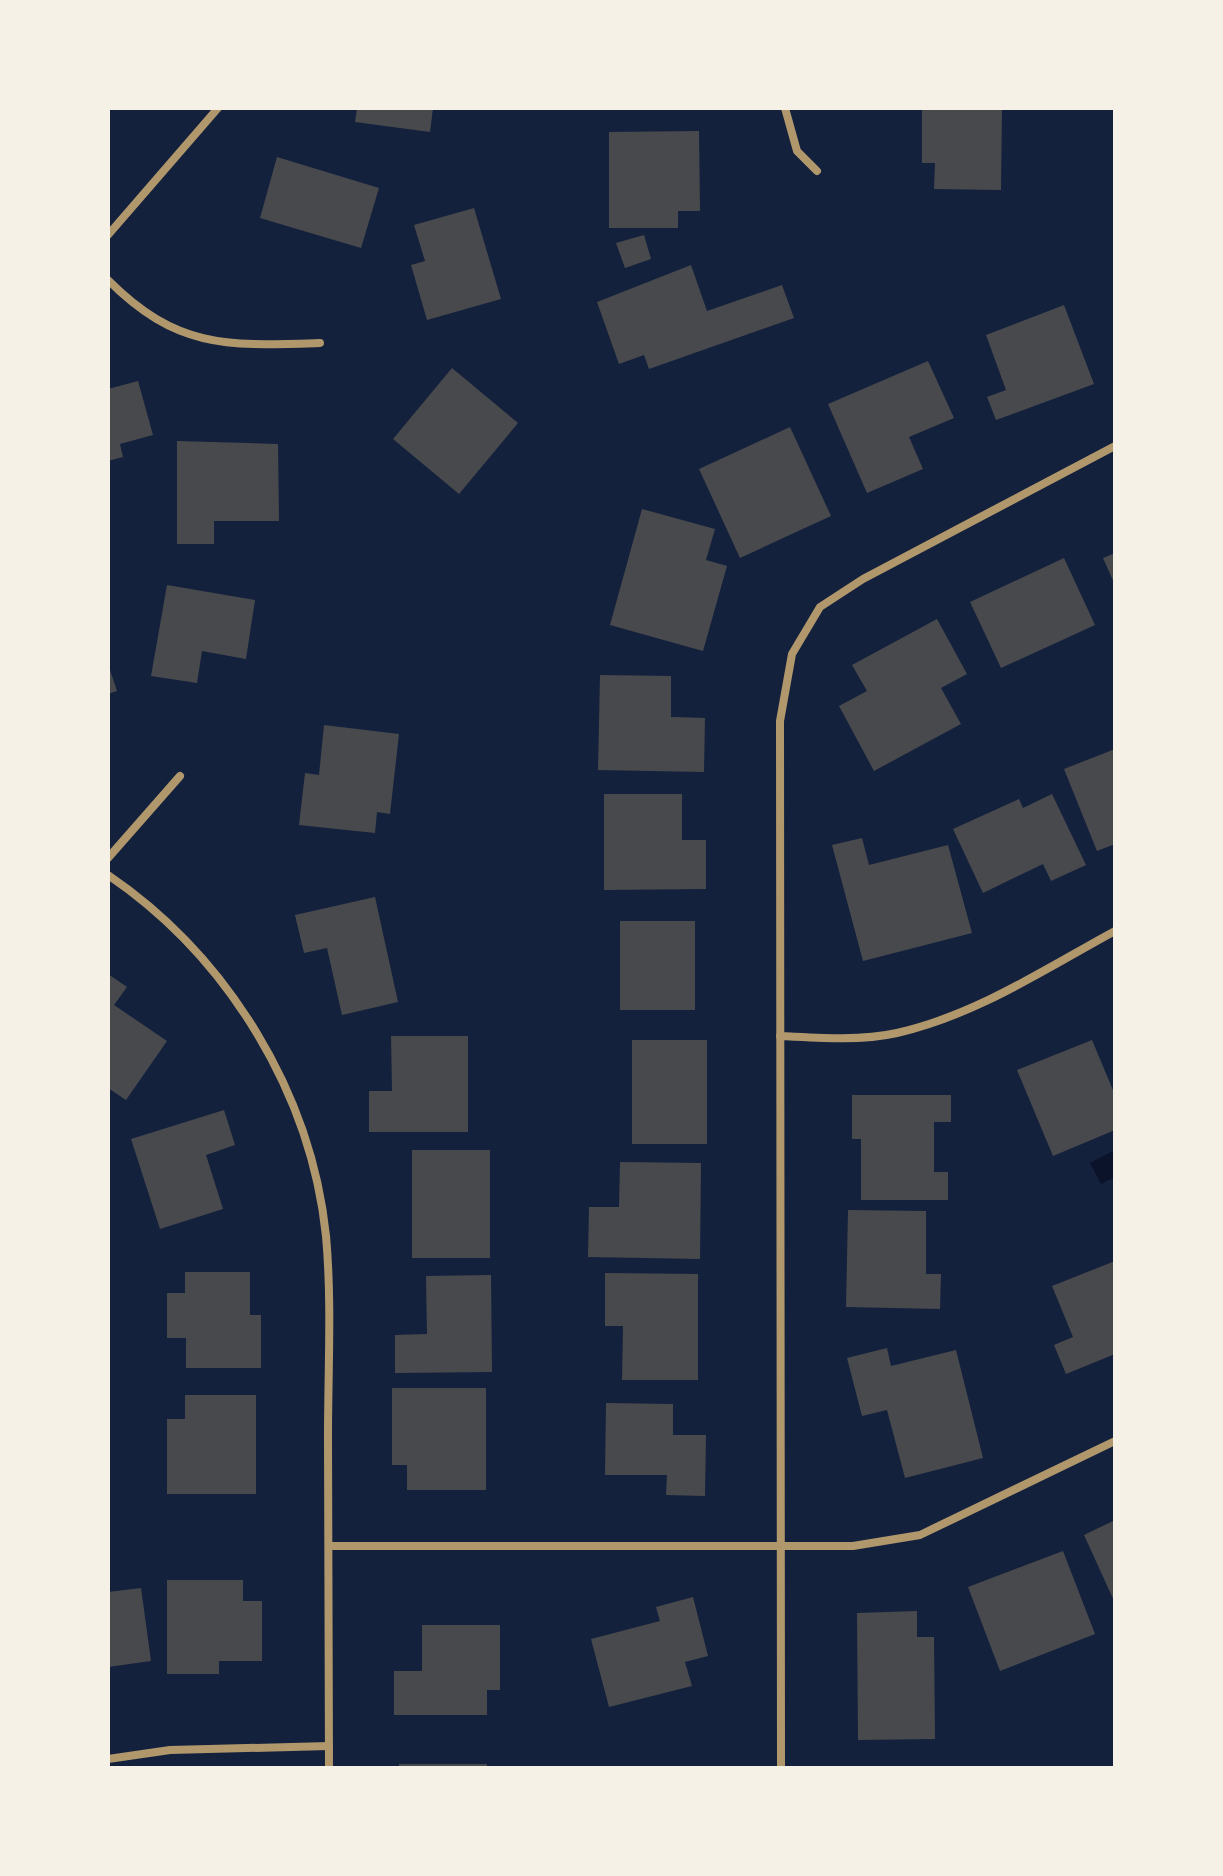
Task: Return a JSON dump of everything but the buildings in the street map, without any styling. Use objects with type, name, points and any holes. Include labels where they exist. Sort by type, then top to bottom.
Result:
[{"type":"street","points":[[108,235],[218,108]]},
{"type":"street","points":[[785,108],[797,151],[817,171]]},
{"type":"street","points":[[108,280],[146,316],[178,333],[211,341],[320,343]]},
{"type":"street","points":[[781,1768],[780,721],[784,683],[792,654],[820,607],[863,579],[1115,446]]},
{"type":"street","points":[[108,858],[180,776]]},
{"type":"street","points":[[108,875],[143,899],[206,963],[265,1046],[292,1100],[307,1143],[326,1236],[329,1768]]},
{"type":"street","points":[[780,1036],[894,1034],[939,1021],[993,998],[1115,931]]},
{"type":"street","points":[[329,1546],[853,1546],[920,1535],[1115,1441]]},
{"type":"street","points":[[108,1759],[170,1750],[329,1746]]},
{"type":"water","points":[[1115,1150],[1115,1177],[1101,1184],[1090,1163]]}]
